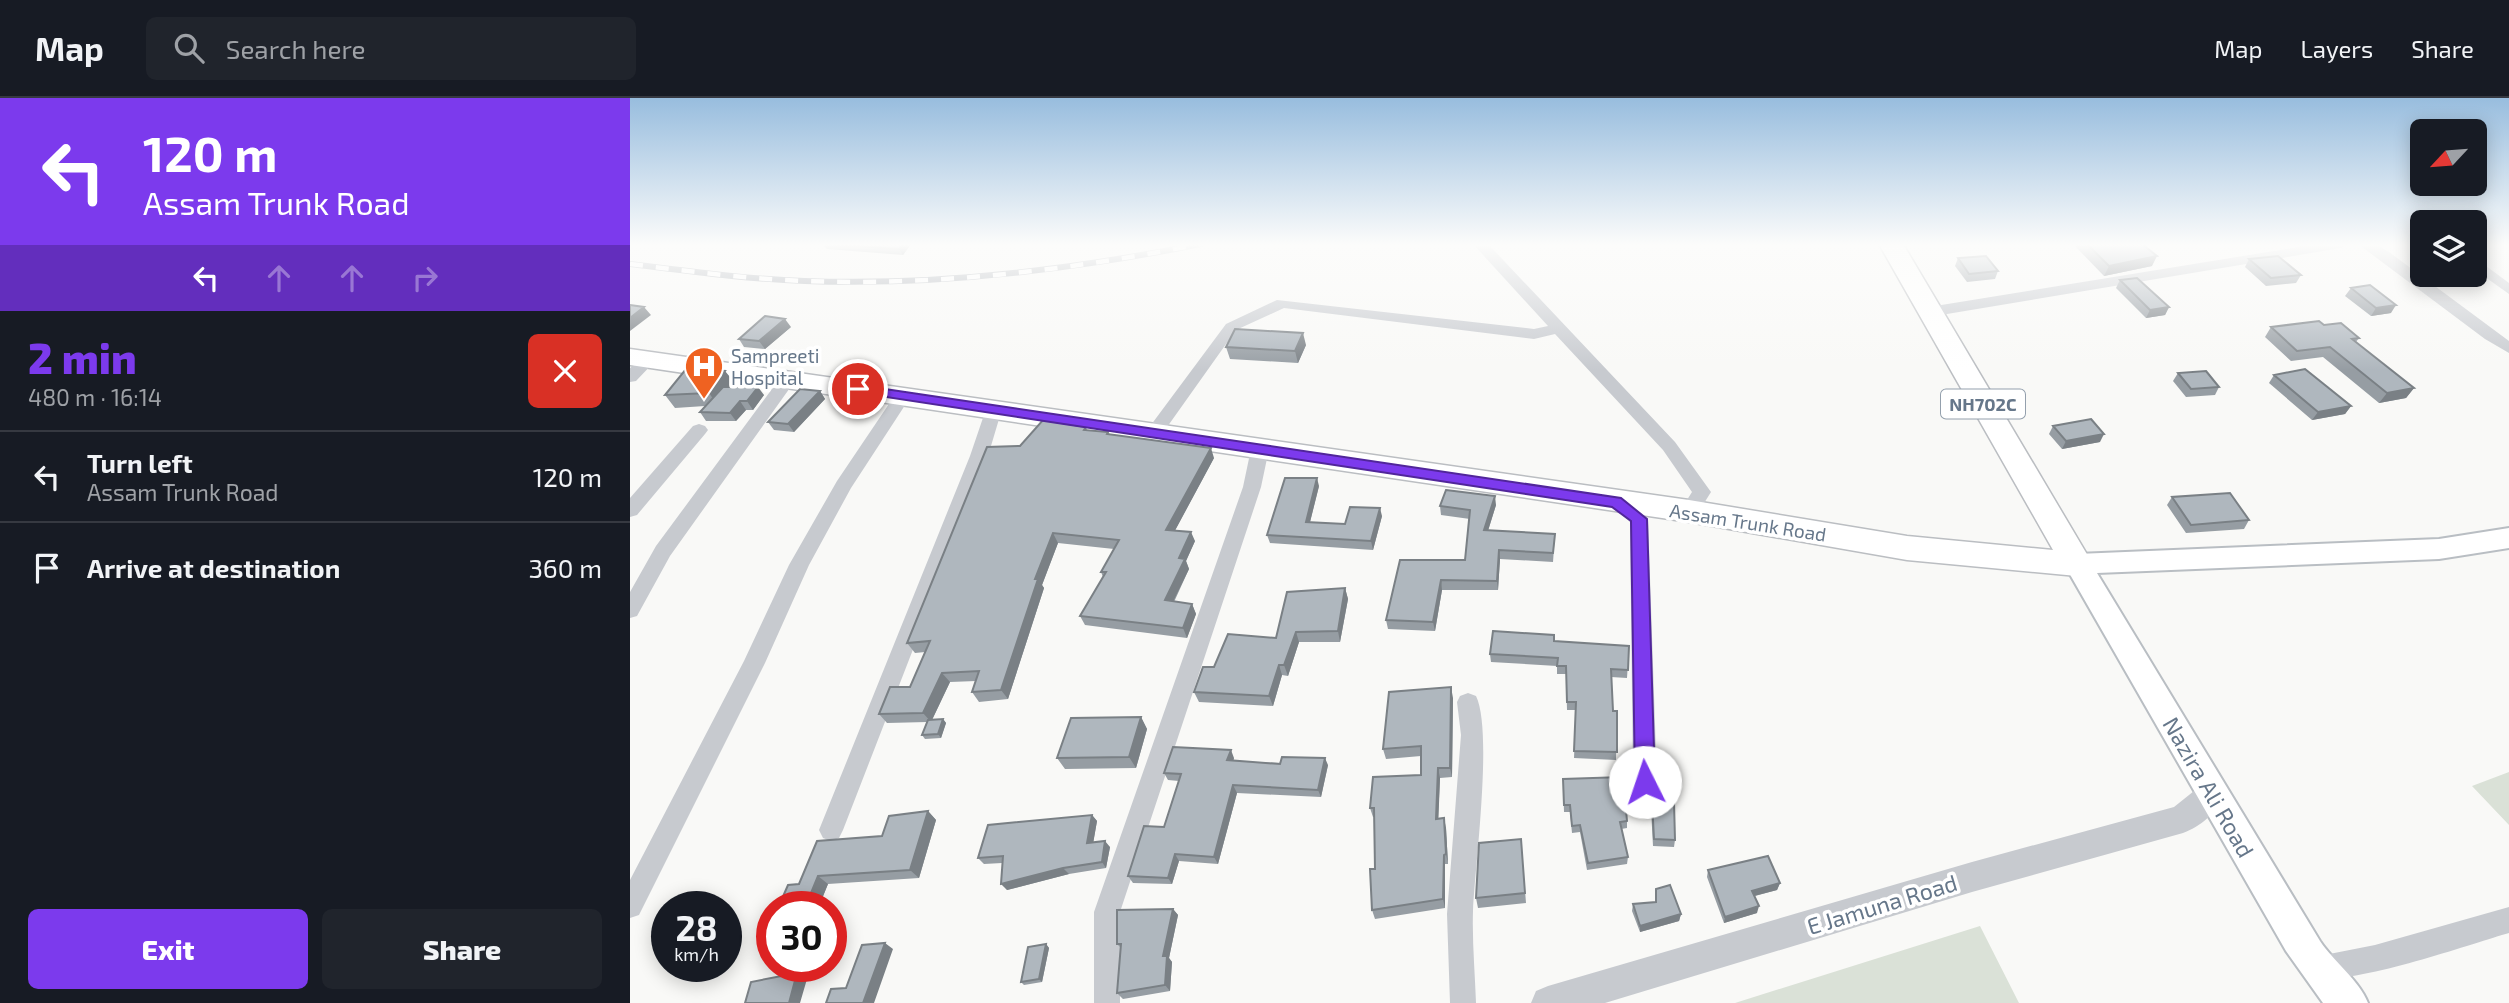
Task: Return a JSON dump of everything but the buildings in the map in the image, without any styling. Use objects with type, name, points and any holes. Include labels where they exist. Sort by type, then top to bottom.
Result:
[{"type":"highway","name":"NH702C","points":[[1915,286],[2077,564]]},
{"type":"highway","name":"Assam Trunk Road","points":[[636,365],[789,378],[1689,511],[1907,548],[2077,564]]},
{"type":"main road","points":[[2077,564],[2439,549],[2509,538]]},
{"type":"main road","name":"Nazira Ali Road","points":[[2077,564],[2132,651],[2210,796],[2318,967],[2339,994],[2350,1003]]},
{"type":"street","points":[[1518,286],[1669,446],[1702,492],[1689,511]]},
{"type":"street","points":[[1929,312],[2071,286]]},
{"type":"street","points":[[2424,286],[2472,325],[2509,348]]},
{"type":"street","points":[[1154,433],[1231,327],[1282,303],[1534,334],[1557,329]]},
{"type":"street","points":[[630,610],[663,551],[789,378]]},
{"type":"street","points":[[630,906],[754,663],[799,565],[843,485],[903,396]]},
{"type":"street","points":[[831,830],[979,456],[994,409]]},
{"type":"street","points":[[630,510],[699,430]]},
{"type":"street","points":[[1107,1003],[1107,912],[1252,487],[1260,449]]},
{"type":"street","points":[[1616,502],[1639,519],[1645,782]]},
{"type":"street","points":[[1463,1003],[1460,914],[1472,735],[1468,702]]},
{"type":"street","name":"E Jamuna Road","points":[[1548,1003],[1972,877],[2183,819],[2210,796]]},
{"type":"street","points":[[2318,967],[2375,958],[2509,920]]},
{"type":"shaded area","points":[[2509,772],[2509,825],[2472,786]]},
{"type":"shaded area","points":[[1980,926],[2019,1003],[1735,1003]]},
{"type":"place","name":"Sampreeti Hospital","points":[[704,400]]},
{"type":"route","points":[[858,389],[1616,502],[1639,519],[1645,782]]}]
